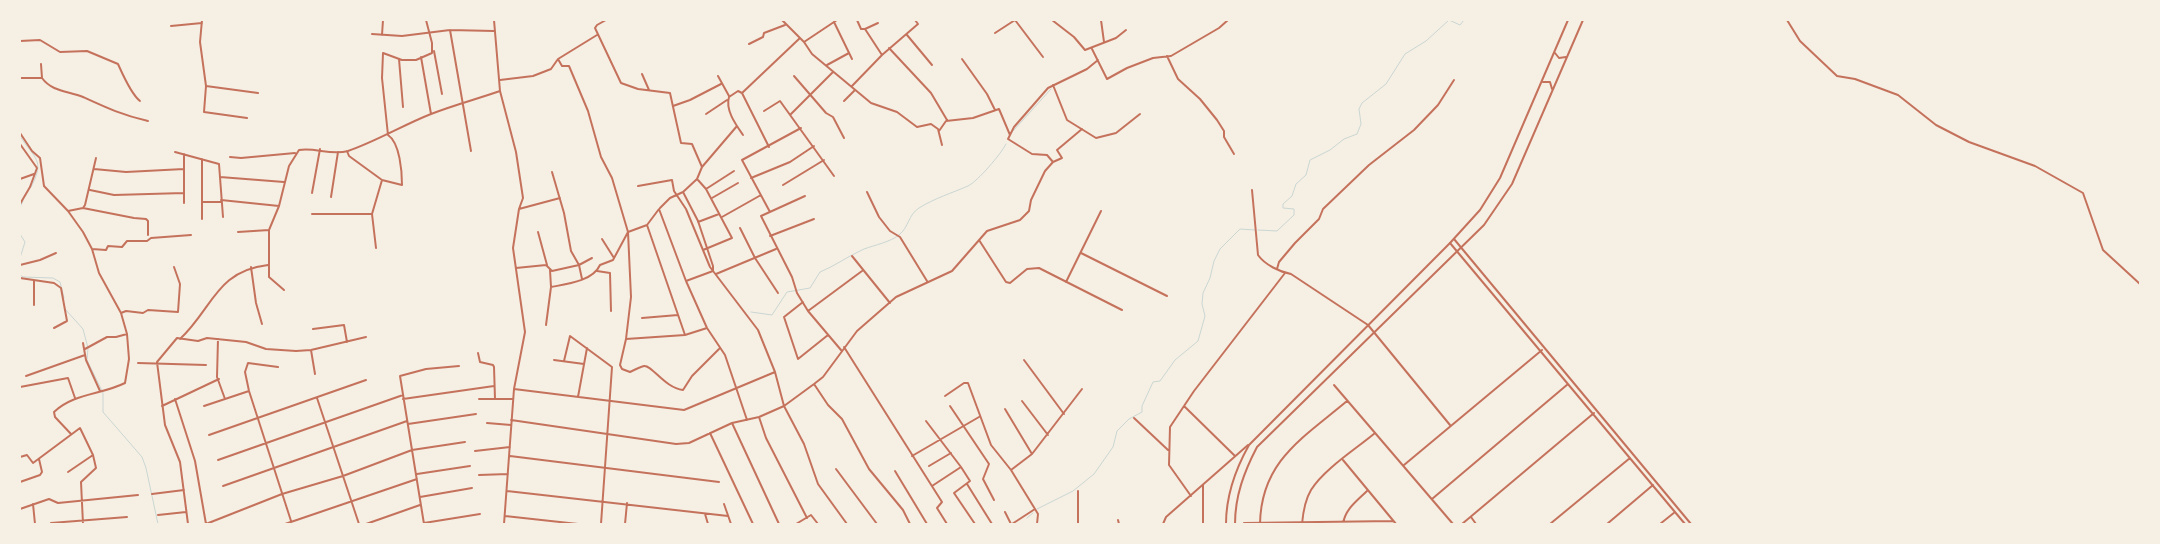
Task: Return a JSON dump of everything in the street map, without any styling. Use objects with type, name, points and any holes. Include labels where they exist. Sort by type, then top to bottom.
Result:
[{"type":"street","points":[[382,20],[382,35]]},
{"type":"street","points":[[426,20],[442,94]]},
{"type":"street","points":[[494,20],[500,91],[522,180],[524,198],[519,209],[513,248],[525,332],[514,389],[504,524]]},
{"type":"street","points":[[606,20],[596,27],[597,34],[615,66],[621,83],[649,91],[670,93],[681,143],[692,144],[702,166]]},
{"type":"street","points":[[782,20],[804,42],[812,54],[873,104],[897,112],[917,127],[930,124],[938,130],[942,145]]},
{"type":"street","points":[[857,20],[861,30],[878,23]]},
{"type":"street","points":[[852,86],[882,55],[918,24],[915,20]]},
{"type":"street","points":[[995,33],[1015,20],[1043,57]]},
{"type":"street","points":[[1052,20],[1074,37],[1085,50],[1092,49],[1116,38],[1126,30]]},
{"type":"street","points":[[1101,20],[1104,42]]},
{"type":"street","points":[[1092,49],[1107,79],[1127,68],[1153,58],[1167,56],[1191,45],[1228,20]]},
{"type":"street","points":[[1163,524],[1166,517],[1249,445],[1454,239],[1492,193],[1568,20]]},
{"type":"street","points":[[1235,524],[1238,492],[1245,470],[1257,447],[1484,225],[1500,204],[1512,184],[1583,20]]},
{"type":"street","points":[[1788,20],[1800,41],[1836,76],[1855,79],[1898,95],[1936,125],[1980,148],[2035,166],[2083,193],[2097,238],[2104,250],[2140,284]]},
{"type":"street","points":[[171,26],[202,21],[200,42],[206,86],[204,112],[247,118]]},
{"type":"street","points":[[804,42],[834,21],[852,59]]},
{"type":"street","points":[[748,44],[763,37],[764,33],[785,25]]},
{"type":"street","points":[[866,29],[882,55]]},
{"type":"street","points":[[372,34],[402,36],[450,30],[494,31]]},
{"type":"street","points":[[450,30],[471,151]]},
{"type":"street","points":[[500,80],[533,76],[551,69],[558,59],[597,34]]},
{"type":"street","points":[[907,35],[932,64]]},
{"type":"street","points":[[742,93],[800,38]]},
{"type":"street","points":[[20,41],[40,40],[60,52],[87,51],[118,64],[124,80],[131,87],[133,96],[140,101]]},
{"type":"street","points":[[890,48],[931,94],[937,106],[948,120]]},
{"type":"street","points":[[1555,50],[1559,58],[1568,56]]},
{"type":"street","points":[[347,151],[349,156],[382,180],[402,184],[397,151],[392,138],[388,135],[382,78],[383,53],[399,59],[416,60],[434,51]]},
{"type":"street","points":[[826,65],[849,52]]},
{"type":"street","points":[[421,56],[431,114]]},
{"type":"street","points":[[1167,56],[1178,79],[1200,99],[1217,120],[1234,154]]},
{"type":"street","points":[[399,59],[403,107]]},
{"type":"street","points":[[558,59],[562,66],[569,66],[588,111],[601,157],[612,178],[628,232],[631,297],[626,339],[620,366],[622,370],[630,372],[643,366],[649,367],[668,386],[683,390],[692,376],[719,349]]},
{"type":"street","points":[[962,59],[996,110]]},
{"type":"street","points":[[1053,162],[1047,155],[1032,154],[1015,145],[1008,139],[1010,134],[1039,96],[1053,85],[1087,69],[1098,60]]},
{"type":"street","points":[[41,64],[42,78]]},
{"type":"street","points":[[791,114],[833,72]]},
{"type":"street","points":[[642,74],[649,91]]},
{"type":"street","points":[[718,76],[729,97]]},
{"type":"street","points":[[794,76],[833,117],[844,138]]},
{"type":"street","points":[[20,78],[42,78],[53,88],[84,98],[112,112],[148,121]]},
{"type":"street","points":[[1277,270],[1279,262],[1295,243],[1320,219],[1323,209],[1369,166],[1414,130],[1438,105],[1454,80]]},
{"type":"street","points":[[1541,84],[1550,82],[1552,91]]},
{"type":"street","points":[[674,106],[721,84]]},
{"type":"street","points":[[1053,85],[1067,120],[1096,138],[1116,133],[1140,114]]},
{"type":"street","points":[[206,86],[258,93]]},
{"type":"street","points":[[844,100],[856,89]]},
{"type":"street","points":[[284,290],[270,276],[268,230],[279,206],[284,182],[299,150],[304,148],[338,152],[347,151],[370,140],[388,135],[431,114],[500,91]]},
{"type":"street","points":[[742,93],[738,91],[729,97],[728,100],[730,113],[743,135]]},
{"type":"street","points":[[742,93],[769,147]]},
{"type":"street","points":[[706,114],[728,100]]},
{"type":"street","points":[[764,111],[779,100],[791,114],[834,176]]},
{"type":"street","points":[[938,130],[948,120],[973,118],[1000,109],[1010,134]]},
{"type":"street","points":[[551,287],[579,282],[597,271],[600,265],[614,258],[628,232],[647,225],[670,198],[683,192],[697,179],[702,166],[737,126]]},
{"type":"street","points":[[770,212],[742,160],[801,128]]},
{"type":"street","points":[[511,420],[676,444],[689,443],[732,423],[759,417],[784,406],[824,377],[856,331],[896,297],[952,271],[987,231],[1020,220],[1029,211],[1031,200],[1045,171],[1053,162],[1062,158],[1057,150],[1082,129]]},
{"type":"street","points":[[20,133],[32,151],[40,158],[44,186],[68,212],[92,249],[97,268],[121,312],[126,334],[129,359],[125,383],[76,398],[64,403],[54,412],[55,416],[71,434]]},
{"type":"street","points":[[20,144],[37,168]]},
{"type":"street","points":[[751,178],[790,162],[814,146]]},
{"type":"street","points":[[312,192],[320,149]]},
{"type":"street","points":[[175,152],[218,163],[223,217]]},
{"type":"street","points":[[331,197],[338,152]]},
{"type":"street","points":[[230,157],[242,158],[296,153]]},
{"type":"street","points":[[184,154],[184,203]]},
{"type":"street","points":[[83,208],[90,190],[96,158]]},
{"type":"street","points":[[202,159],[202,219]]},
{"type":"street","points":[[783,185],[824,160]]},
{"type":"street","points":[[37,168],[42,167]]},
{"type":"street","points":[[20,204],[26,190],[30,187],[37,168]]},
{"type":"street","points":[[94,169],[126,172],[184,169]]},
{"type":"street","points":[[706,188],[734,171]]},
{"type":"street","points":[[552,172],[560,198],[571,251],[579,265],[582,279]]},
{"type":"street","points":[[20,179],[34,174]]},
{"type":"street","points":[[220,177],[284,182]]},
{"type":"street","points":[[697,179],[712,198],[732,239],[703,250]]},
{"type":"street","points":[[376,248],[372,214],[382,180]]},
{"type":"street","points":[[638,186],[671,180],[693,224],[713,272],[758,330],[775,372],[784,406],[804,444],[818,484],[847,524]]},
{"type":"street","points":[[712,198],[738,184]]},
{"type":"street","points":[[90,190],[114,195],[184,193]]},
{"type":"street","points":[[1252,190],[1258,255],[1277,270],[1291,274],[1368,325],[1450,425]]},
{"type":"street","points":[[683,192],[708,248],[713,272]]},
{"type":"street","points":[[867,192],[879,217],[890,231],[900,238],[927,281]]},
{"type":"street","points":[[722,218],[762,195]]},
{"type":"street","points":[[805,196],[761,216],[797,289],[797,293],[808,312],[841,350]]},
{"type":"street","points":[[519,209],[560,198]]},
{"type":"street","points":[[202,202],[221,201],[279,206]]},
{"type":"street","points":[[68,212],[83,208],[134,218],[146,218],[148,221],[148,235]]},
{"type":"street","points":[[659,209],[686,281],[707,328],[719,349],[725,355],[747,420]]},
{"type":"street","points":[[1066,282],[1101,211]]},
{"type":"street","points":[[693,224],[720,213]]},
{"type":"street","points":[[312,214],[372,214]]},
{"type":"street","points":[[770,236],[814,218]]},
{"type":"street","points":[[647,225],[684,335]]},
{"type":"street","points":[[740,228],[755,258],[778,293]]},
{"type":"street","points":[[238,232],[268,230]]},
{"type":"street","points":[[538,232],[550,270],[551,287],[546,326]]},
{"type":"street","points":[[92,249],[106,250],[108,246],[122,247],[127,241],[147,241],[151,238],[191,235]]},
{"type":"street","points":[[602,239],[614,258]]},
{"type":"street","points":[[1454,239],[1691,524]]},
{"type":"street","points":[[978,240],[1006,282],[1010,283],[1027,269],[1039,268],[1122,310]]},
{"type":"street","points":[[1450,243],[1685,524]]},
{"type":"street","points":[[716,274],[778,249]]},
{"type":"street","points":[[20,265],[40,260],[56,253]]},
{"type":"street","points":[[1081,253],[1167,296]]},
{"type":"street","points":[[852,256],[862,271],[890,303]]},
{"type":"street","points":[[550,270],[579,265],[592,258]]},
{"type":"street","points":[[180,339],[232,276],[251,266],[268,264]]},
{"type":"street","points":[[516,268],[547,265]]},
{"type":"street","points":[[251,266],[256,303],[262,324]]},
{"type":"street","points":[[121,312],[143,314],[148,310],[178,312],[180,284],[174,267]]},
{"type":"street","points":[[597,271],[610,273],[611,311]]},
{"type":"street","points":[[808,312],[862,271]]},
{"type":"street","points":[[686,281],[713,272]]},
{"type":"street","points":[[1191,496],[1169,465],[1170,427],[1285,273]]},
{"type":"street","points":[[20,278],[54,283],[62,291],[67,321],[54,328]]},
{"type":"street","points":[[34,281],[34,305]]},
{"type":"street","points":[[803,302],[784,317],[798,359],[828,335]]},
{"type":"street","points":[[642,318],[678,315]]},
{"type":"street","points":[[313,329],[344,325],[346,342]]},
{"type":"street","points":[[626,339],[684,335],[707,328]]},
{"type":"street","points":[[85,349],[107,337],[126,334]]},
{"type":"street","points":[[564,361],[569,336],[572,336],[612,367],[601,524]]},
{"type":"street","points":[[188,524],[180,462],[165,425],[158,362],[177,338],[198,342],[207,338],[246,342],[266,348],[311,350],[366,337]]},
{"type":"street","points":[[218,339],[219,379],[225,399]]},
{"type":"street","points":[[83,343],[85,356],[100,391]]},
{"type":"street","points":[[578,397],[588,347]]},
{"type":"street","points":[[844,347],[942,502],[937,508],[947,524]]},
{"type":"street","points":[[1404,465],[1545,348]]},
{"type":"street","points":[[311,350],[315,374]]},
{"type":"street","points":[[478,353],[480,362],[493,365],[494,399]]},
{"type":"street","points":[[26,376],[85,356]]},
{"type":"street","points":[[554,360],[584,364]]},
{"type":"street","points":[[1024,360],[1064,414]]},
{"type":"street","points":[[138,363],[206,364]]},
{"type":"street","points":[[278,367],[248,363],[245,372],[248,391],[292,523]]},
{"type":"street","points":[[459,366],[426,370],[400,376],[403,399],[424,524],[480,514]]},
{"type":"street","points":[[514,389],[684,410],[775,372]]},
{"type":"street","points":[[20,387],[68,378],[76,398]]},
{"type":"street","points":[[162,406],[219,379]]},
{"type":"street","points":[[209,435],[366,380]]},
{"type":"street","points":[[945,396],[964,383],[968,383],[991,445],[1011,470],[1038,514],[1037,524]]},
{"type":"street","points":[[814,384],[828,405],[842,420],[869,469],[903,510],[910,524]]},
{"type":"street","points":[[1432,499],[1569,384]]},
{"type":"street","points":[[1334,385],[1453,524]]},
{"type":"street","points":[[403,399],[494,386]]},
{"type":"street","points":[[1011,470],[1032,454],[1082,389]]},
{"type":"street","points":[[204,406],[248,391]]},
{"type":"street","points":[[218,460],[403,395]]},
{"type":"street","points":[[317,398],[359,524]]},
{"type":"street","points":[[175,399],[195,461],[206,524],[282,494],[343,476],[412,450],[464,442]]},
{"type":"street","points":[[480,399],[513,399]]},
{"type":"street","points":[[1260,523],[1262,497],[1273,471],[1291,448],[1348,401]]},
{"type":"street","points":[[1022,402],[1048,435]]},
{"type":"street","points":[[950,406],[989,464],[983,479],[994,500]]},
{"type":"street","points":[[1184,406],[1235,456]]},
{"type":"street","points":[[1005,409],[1032,454]]},
{"type":"street","points":[[1462,524],[1597,411]]},
{"type":"street","points":[[223,486],[408,422],[476,414]]},
{"type":"street","points":[[912,456],[980,416]]},
{"type":"street","points":[[759,417],[766,438],[807,518]]},
{"type":"street","points":[[1134,418],[1169,450]]},
{"type":"street","points":[[926,421],[970,479],[967,484],[954,492],[975,524]]},
{"type":"street","points":[[487,423],[511,425]]},
{"type":"street","points":[[732,423],[779,524]]},
{"type":"street","points":[[20,457],[27,455],[32,463],[80,428],[93,455],[96,469],[81,482],[83,524]]},
{"type":"street","points":[[710,433],[753,524]]},
{"type":"street","points":[[1302,523],[1304,508],[1310,491],[1375,433]]},
{"type":"street","points":[[1226,524],[1226,512],[1232,481],[1249,445]]},
{"type":"street","points":[[475,451],[510,447]]},
{"type":"street","points":[[929,466],[950,453]]},
{"type":"street","points":[[68,472],[93,455]]},
{"type":"street","points":[[510,456],[719,482]]},
{"type":"street","points":[[1550,524],[1630,458]]},
{"type":"street","points":[[20,482],[40,475],[42,472],[39,459]]},
{"type":"street","points":[[1343,460],[1396,524]]},
{"type":"street","points":[[417,474],[470,466]]},
{"type":"street","points":[[932,486],[960,467]]},
{"type":"street","points":[[836,469],[876,524]]},
{"type":"street","points":[[895,471],[927,524]]},
{"type":"street","points":[[479,474],[508,474]]},
{"type":"street","points":[[285,524],[417,479]]},
{"type":"street","points":[[967,484],[992,524]]},
{"type":"street","points":[[1203,485],[1203,524]]},
{"type":"street","points":[[1607,524],[1653,486]]},
{"type":"street","points":[[420,497],[472,488]]},
{"type":"street","points":[[152,494],[184,490]]},
{"type":"street","points":[[507,490],[604,502],[627,502],[728,516]]},
{"type":"street","points":[[1078,491],[1078,524]]},
{"type":"street","points":[[1343,523],[1350,507],[1368,491]]},
{"type":"street","points":[[20,509],[49,500],[58,503],[138,495]]},
{"type":"street","points":[[625,524],[627,502]]},
{"type":"street","points":[[32,504],[35,524]]},
{"type":"street","points":[[724,504],[731,524]]},
{"type":"street","points":[[366,524],[421,505]]},
{"type":"street","points":[[1005,512],[1012,524],[1035,509]]},
{"type":"street","points":[[158,515],[186,512]]},
{"type":"street","points":[[1660,524],[1675,512]]},
{"type":"street","points":[[704,514],[708,524]]},
{"type":"street","points":[[796,524],[812,515],[818,524]]},
{"type":"street","points":[[505,516],[578,524]]},
{"type":"street","points":[[51,523],[127,517]]},
{"type":"street","points":[[1471,517],[1476,524]]},
{"type":"street","points":[[1244,523],[1382,523],[1393,521]]},
{"type":"waterway","points":[[1449,20],[1460,25],[1464,20]]},
{"type":"waterway","points":[[1258,230],[1277,231],[1294,215],[1294,209],[1283,208],[1283,204],[1292,196],[1296,184],[1306,175],[1310,160],[1330,150],[1344,139],[1357,134],[1361,124],[1359,109],[1362,103],[1386,84],[1405,54],[1426,41],[1449,20]]},
{"type":"waterway","points":[[1013,131],[1051,89]]},
{"type":"waterway","points":[[20,136],[34,155],[38,165],[38,170],[31,187]]},
{"type":"waterway","points":[[751,312],[772,315],[787,292],[810,288],[820,272],[864,249],[899,235],[915,211],[931,201],[968,186],[989,167],[1006,144]]},
{"type":"waterway","points":[[20,207],[23,201]]},
{"type":"waterway","points":[[1037,509],[1073,491],[1094,474],[1113,447],[1117,431],[1129,419],[1142,412],[1142,406],[1153,382],[1160,381],[1175,360],[1198,341],[1205,316],[1202,304],[1203,293],[1220,249],[1240,229],[1255,230]]},
{"type":"waterway","points":[[20,234],[25,242],[20,258]]},
{"type":"waterway","points":[[20,275],[23,277],[53,278],[60,282],[64,298]]},
{"type":"waterway","points":[[65,309],[83,329],[88,348],[87,360],[103,393],[103,412],[142,457],[158,524]]},
{"type":"waterway","points":[[1027,518],[1033,513]]}]
